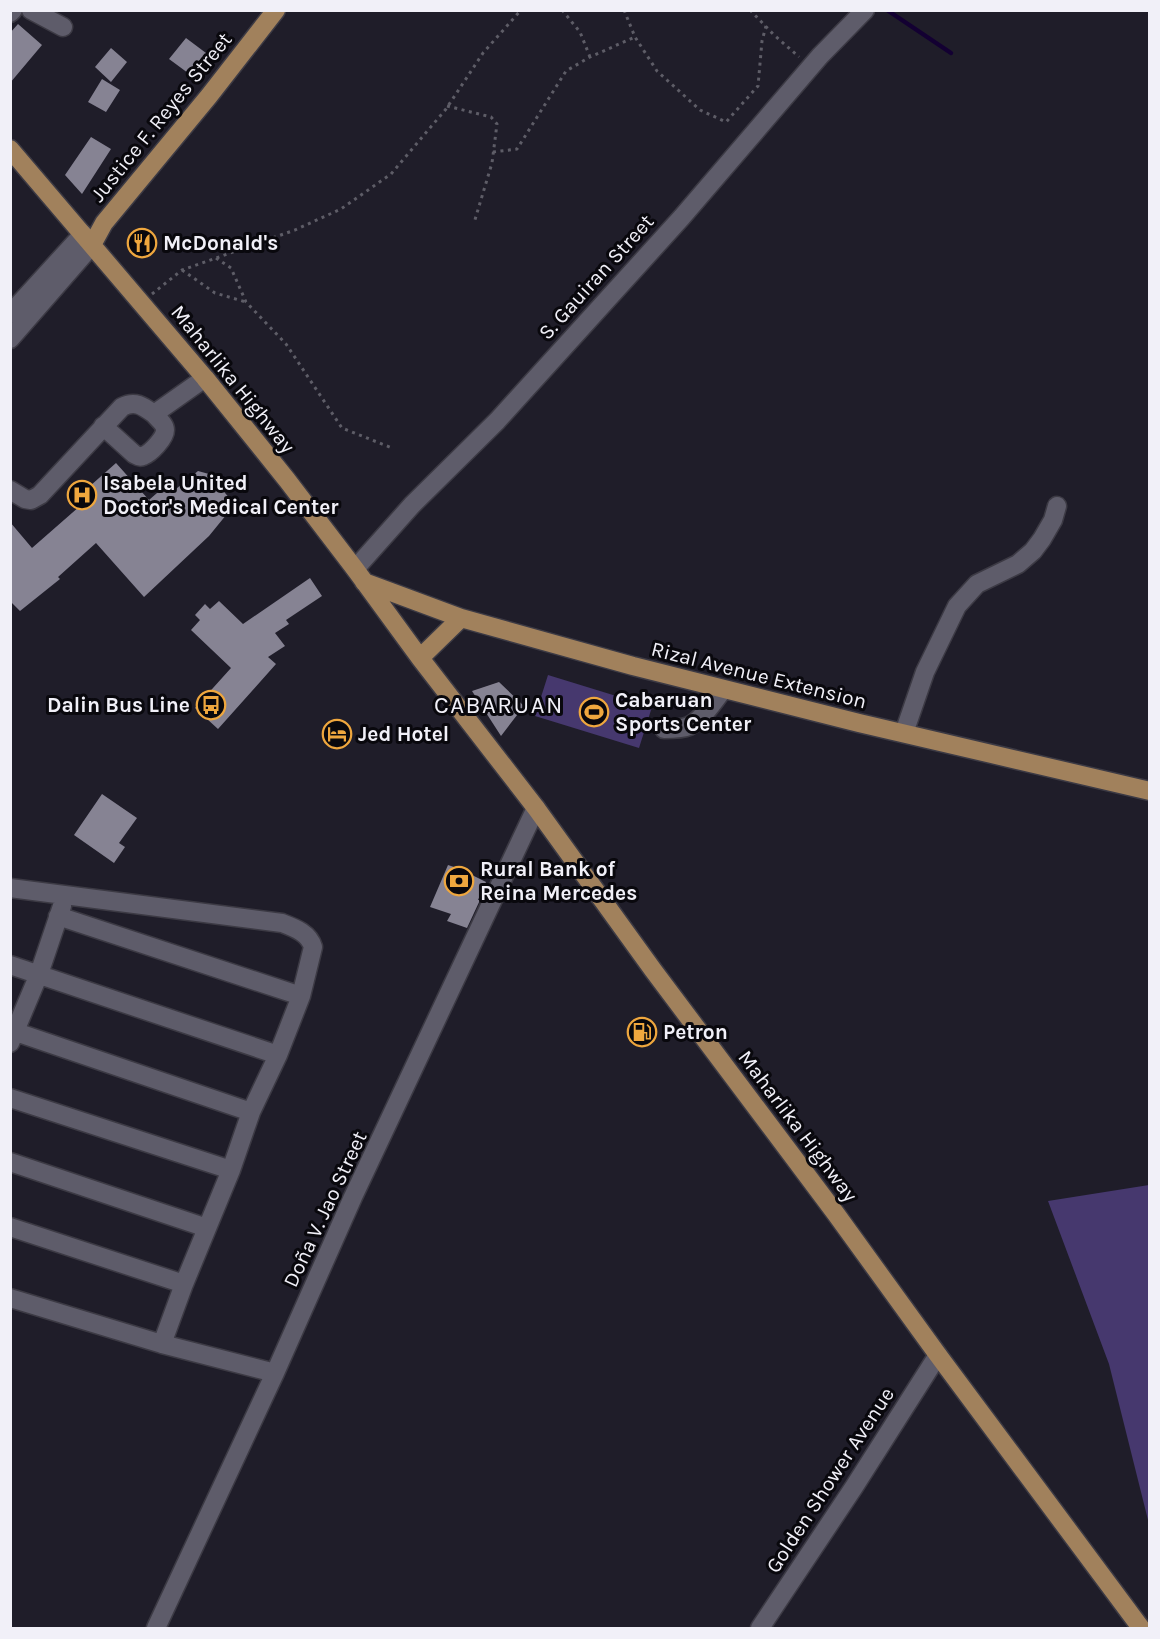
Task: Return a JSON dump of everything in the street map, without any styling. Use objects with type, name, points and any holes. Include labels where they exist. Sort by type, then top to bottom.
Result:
[{"type":"main road","name":"Justice F. Reyes Street","points":[[87,240],[104,223],[209,96],[276,10]]},
{"type":"main road","name":"Maharlika Highway","points":[[10,149],[206,378],[287,480],[536,808],[1141,1629]]},
{"type":"main road","name":"Rizal Avenue Extension","points":[[359,575],[461,618],[723,690],[1149,791]]},
{"type":"main road","points":[[420,658],[461,618]]},
{"type":"street","points":[[31,10],[63,27]]},
{"type":"street","name":"S. Gauiran Street","points":[[359,575],[412,505],[497,421],[682,217],[811,67],[866,10]]},
{"type":"street","points":[[10,314],[87,240]]},
{"type":"street","points":[[10,339],[87,240]]},
{"type":"street","points":[[154,414],[206,378]]},
{"type":"street","points":[[10,490],[31,500],[40,495],[103,426],[122,406],[128,403],[138,404],[154,414],[164,425],[165,432],[162,438],[139,457],[103,426]]},
{"type":"street","points":[[904,734],[925,672],[957,606],[977,584],[1018,564],[1033,551],[1053,520],[1057,506]]},
{"type":"street","points":[[664,729],[689,726],[703,714],[723,690]]},
{"type":"street","name":"Doña V. Jao Street","points":[[156,1629],[275,1373],[353,1197],[536,808]]},
{"type":"street","points":[[10,888],[282,923],[296,928],[311,941],[313,947],[301,996],[278,1055],[251,1112],[231,1170],[162,1344]]},
{"type":"street","points":[[65,896],[39,974],[12,1035],[251,1112]]},
{"type":"street","points":[[58,916],[301,996]]},
{"type":"street","points":[[10,965],[278,1055]]},
{"type":"street","points":[[10,1098],[231,1170]]},
{"type":"street","points":[[10,1162],[207,1228]]},
{"type":"street","points":[[10,1227],[184,1284]]},
{"type":"street","points":[[10,1298],[162,1344],[275,1373]]},
{"type":"street","name":"Golden Shower Avenue","points":[[760,1629],[938,1355]]},
{"type":"path","points":[[142,303],[182,270],[295,230],[341,209],[391,174],[423,138],[483,53],[521,10]]},
{"type":"path","points":[[562,10],[580,32],[590,57]]},
{"type":"path","points":[[624,10],[635,37],[657,71],[700,110],[726,122],[758,86],[762,40],[766,26]]},
{"type":"path","points":[[750,10],[811,67]]},
{"type":"path","points":[[493,152],[517,148],[566,71],[590,57],[635,37]]},
{"type":"path","points":[[447,106],[491,117],[497,124],[492,163],[474,223]]},
{"type":"path","points":[[216,258],[231,268],[246,302],[286,345],[342,428],[392,448]]},
{"type":"path","points":[[182,270],[215,293],[246,302]]},
{"type":"shaded area","name":"Cabaruan Sports Center","points":[[548,675],[652,707],[639,748],[535,716]]},
{"type":"shaded area","points":[[1150,1185],[1149,1524],[1109,1364],[1048,1201]]},
{"type":"building","points":[[18,24],[42,45],[10,83],[10,33]]},
{"type":"building","points":[[186,38],[210,56],[201,67],[196,63],[188,73],[169,59]]},
{"type":"building","points":[[111,48],[127,62],[111,82],[95,67]]},
{"type":"building","points":[[102,79],[120,90],[106,112],[88,102]]},
{"type":"building","points":[[91,137],[111,149],[82,194],[65,175]]},
{"type":"building","points":[[116,463],[149,500],[165,486],[171,493],[198,471],[209,474],[231,500],[231,509],[209,536],[144,597],[96,543],[58,577],[60,579],[20,611],[10,601],[10,522],[32,548],[96,492],[90,486]]},
{"type":"building","points":[[310,578],[322,596],[286,620],[289,624],[275,633],[285,646],[268,657],[276,664],[218,729],[195,708],[231,668],[191,630],[200,620],[195,615],[205,604],[210,609],[219,601],[243,624]]},
{"type":"building","points":[[499,682],[524,706],[501,736],[472,691]]},
{"type":"building","points":[[102,794],[137,818],[119,843],[125,847],[114,863],[74,835]]},
{"type":"building","points":[[448,865],[486,882],[467,928],[447,921],[451,914],[430,907]]},
{"type":"waterway","points":[[887,10],[951,53]]},
{"type":"place","name":"McDonald's","points":[[142,243]]},
{"type":"place","name":"Isabela United Doctor's Medical Center","points":[[82,495]]},
{"type":"place","name":"Dalin Bus Line","points":[[211,705]]},
{"type":"place","name":"Cabaruan Sports Center","points":[[594,712]]},
{"type":"place","name":"Jed Hotel","points":[[337,734]]},
{"type":"place","name":"Rural Bank of Reina Mercedes","points":[[459,881]]},
{"type":"place","name":"Petron","points":[[642,1032]]},
{"type":"district","name":"CABARUAN","points":[[499,705]]}]
